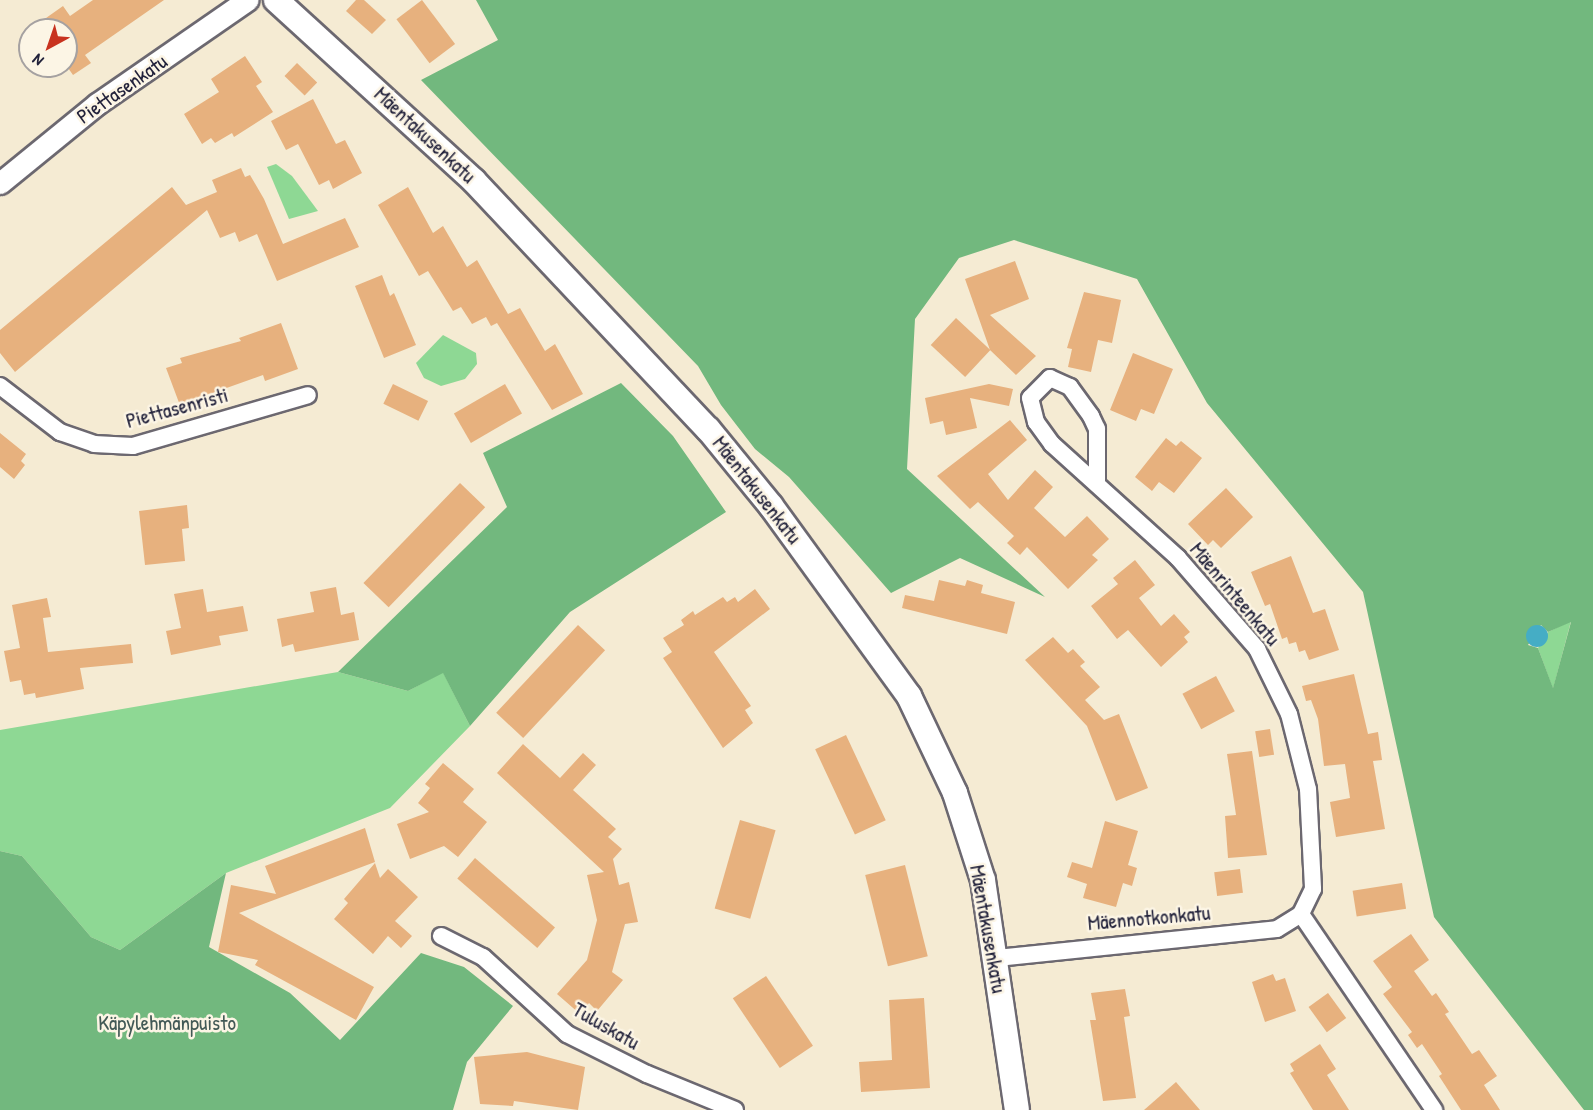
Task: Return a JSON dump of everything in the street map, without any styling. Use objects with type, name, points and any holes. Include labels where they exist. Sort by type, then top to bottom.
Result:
[{"type":"main road","name":"Mäentakusenkatu","points":[[276,0],[474,181],[708,429],[771,506],[909,696],[966,826],[983,880],[997,958],[1017,1110]]},
{"type":"street","name":"Piettasenkatu","points":[[0,183],[98,105],[248,0]]},
{"type":"street","name":"Mäenrinteenkatu","points":[[1097,483],[1094,422],[1070,387],[1050,378],[1030,398],[1036,422],[1052,444],[1178,558],[1257,649],[1289,714],[1308,789],[1313,849],[1313,889],[1301,914]]},
{"type":"street","name":"Piettasenristi","points":[[0,387],[48,426],[94,444],[133,446],[308,395]]},
{"type":"street","name":"Mäennotkonkatu","points":[[997,958],[1277,929],[1301,914]]},
{"type":"street","points":[[1301,914],[1434,1110]]},
{"type":"street","name":"Tuluskatu","points":[[441,936],[483,957],[567,1034],[647,1074],[735,1110]]},
{"type":"green space","points":[[476,0],[1593,0],[1593,1110],[1584,1110],[1434,917],[1363,592],[1207,403],[1137,279],[1014,240],[959,258],[915,319],[907,469],[1045,597],[960,558],[891,593],[789,477],[755,449],[721,405],[698,366],[421,80],[498,40]],"holes":[[[1571,622],[1553,688],[1538,648],[1528,645],[1541,625],[1548,632]]]},
{"type":"green space","points":[[276,164],[292,176],[318,211],[289,219],[267,167]]},
{"type":"green space","points":[[443,335],[476,353],[477,364],[465,379],[441,386],[424,378],[416,363]]},
{"type":"green space","points":[[621,383],[673,436],[726,512],[570,612],[470,726],[443,673],[408,691],[338,672],[507,507],[483,453]]},
{"type":"green space","points":[[1571,621],[1553,689],[1538,648],[1548,632]]},
{"type":"green space","points":[[338,672],[408,691],[443,672],[470,726],[390,808],[226,873],[120,950],[91,937],[22,856],[0,851],[0,730]]},
{"type":"green space","name":"Käpylehmänpuisto","points":[[0,851],[22,856],[91,937],[120,950],[226,873],[209,947],[290,993],[340,1040],[421,953],[464,967],[513,1006],[467,1062],[453,1110],[0,1110]]},
{"type":"water","points":[[1537,625],[1545,628],[1548,636],[1545,644],[1537,647],[1529,644],[1526,636],[1529,628]]},
{"type":"building","points":[[93,0],[164,0],[85,55],[91,63],[78,72],[78,18],[46,18],[63,6],[70,16]]},
{"type":"building","points":[[356,0],[364,0],[386,20],[372,34],[346,11]]},
{"type":"building","points":[[422,0],[455,44],[430,63],[396,19]]},
{"type":"building","points":[[245,56],[262,82],[256,86],[273,112],[234,137],[232,133],[215,143],[211,138],[202,144],[184,114],[219,92],[211,79]]},
{"type":"building","points":[[297,63],[317,82],[305,95],[284,76]]},
{"type":"building","points":[[313,99],[336,144],[345,140],[362,173],[333,189],[329,180],[319,185],[298,144],[286,150],[271,121]]},
{"type":"building","points":[[241,168],[245,177],[250,175],[264,199],[283,244],[345,218],[359,247],[277,281],[257,234],[239,242],[235,232],[220,238],[207,210],[15,372],[0,353],[0,330],[172,187],[186,205],[217,192],[212,180]]},
{"type":"building","points":[[408,187],[433,233],[443,226],[467,267],[477,260],[508,314],[520,308],[545,351],[555,344],[583,394],[552,410],[497,323],[491,326],[486,317],[472,324],[461,307],[453,311],[428,271],[419,276],[378,205]]},
{"type":"building","points":[[1015,261],[1029,299],[990,315],[1036,356],[1016,375],[990,350],[965,279]]},
{"type":"building","points":[[382,275],[390,296],[394,293],[416,345],[384,358],[355,286]]},
{"type":"building","points":[[1084,292],[1121,300],[1112,343],[1098,340],[1091,372],[1068,367],[1072,349],[1067,348]]},
{"type":"building","points":[[956,318],[990,350],[965,377],[931,345]]},
{"type":"building","points":[[281,323],[298,369],[265,381],[263,375],[204,396],[206,400],[181,408],[166,368],[182,363],[180,358],[241,341],[239,338]]},
{"type":"building","points":[[1133,353],[1173,369],[1154,414],[1141,409],[1136,421],[1110,410]]},
{"type":"building","points":[[393,384],[428,401],[418,421],[383,404]]},
{"type":"building","points":[[505,384],[522,413],[471,443],[454,414]]},
{"type":"building","points":[[989,384],[1013,389],[1009,406],[970,398],[977,428],[946,435],[943,421],[930,424],[925,398]]},
{"type":"building","points":[[1010,420],[1027,440],[988,474],[1008,500],[1035,470],[1053,487],[1034,508],[1065,537],[1087,516],[1109,539],[1092,555],[1098,560],[1068,589],[1027,547],[1020,555],[1007,543],[1014,536],[978,502],[970,509],[937,476]]},
{"type":"building","points":[[0,433],[26,454],[21,461],[25,465],[14,479],[0,467]]},
{"type":"building","points":[[1166,438],[1176,446],[1181,441],[1202,458],[1174,493],[1159,482],[1152,491],[1135,477]]},
{"type":"building","points":[[460,483],[485,507],[389,607],[363,583]]},
{"type":"building","points":[[1226,488],[1253,517],[1221,548],[1213,540],[1208,545],[1188,524]]},
{"type":"building","points":[[187,505],[189,528],[182,529],[185,561],[145,565],[139,511]]},
{"type":"building","points":[[1291,556],[1313,613],[1325,609],[1339,650],[1309,660],[1305,650],[1299,652],[1296,642],[1289,644],[1287,637],[1282,639],[1270,604],[1265,606],[1251,572]]},
{"type":"building","points":[[1135,560],[1155,585],[1139,598],[1161,626],[1174,614],[1190,632],[1184,637],[1188,642],[1161,667],[1128,630],[1117,639],[1091,606],[1118,584],[1113,578]]},
{"type":"building","points":[[939,580],[965,586],[967,580],[983,585],[981,593],[1015,602],[1007,634],[902,608],[905,595],[934,601]]},
{"type":"building","points":[[336,587],[341,615],[354,612],[359,640],[295,652],[293,644],[282,647],[277,619],[314,612],[310,592]]},
{"type":"building","points":[[203,589],[207,612],[243,606],[248,631],[219,636],[221,645],[171,655],[166,631],[181,628],[174,594]]},
{"type":"building","points":[[755,589],[770,609],[714,652],[751,706],[745,710],[753,723],[723,748],[663,658],[672,652],[663,638],[684,625],[681,620],[693,611],[695,615],[723,597],[727,602],[735,597],[738,602]]},
{"type":"building","points":[[47,598],[51,617],[43,618],[48,652],[131,644],[133,663],[80,668],[84,689],[36,698],[35,693],[24,695],[21,680],[10,682],[4,651],[20,648],[12,605]]},
{"type":"building","points":[[578,625],[605,650],[523,738],[496,713]]},
{"type":"building","points":[[1053,637],[1068,653],[1073,649],[1085,662],[1080,666],[1100,687],[1085,700],[1104,720],[1119,714],[1148,788],[1116,801],[1087,726],[1025,660]]},
{"type":"building","points":[[1354,674],[1368,734],[1378,732],[1382,760],[1373,761],[1385,829],[1336,837],[1330,802],[1350,798],[1345,764],[1324,766],[1318,719],[1311,700],[1306,701],[1302,686]]},
{"type":"building","points":[[1216,676],[1235,711],[1201,729],[1182,694]]},
{"type":"building","points":[[1270,729],[1274,755],[1259,757],[1255,731]]},
{"type":"building","points":[[846,735],[886,820],[855,835],[815,749]]},
{"type":"building","points":[[523,744],[560,778],[583,753],[596,765],[573,790],[616,829],[608,837],[622,849],[613,859],[619,885],[629,882],[638,922],[625,924],[612,972],[623,980],[597,1011],[589,1003],[580,1014],[557,994],[587,960],[597,920],[587,875],[604,872],[497,773]]},
{"type":"building","points":[[1252,751],[1267,855],[1228,858],[1225,816],[1236,815],[1227,754]]},
{"type":"building","points":[[443,763],[474,789],[463,802],[487,822],[458,857],[444,846],[410,859],[397,824],[429,812],[418,803],[430,788],[425,784]]},
{"type":"building","points":[[740,820],[776,830],[750,919],[715,908]]},
{"type":"building","points":[[1105,821],[1138,831],[1128,865],[1137,868],[1132,886],[1123,883],[1116,907],[1083,898],[1087,884],[1067,877],[1072,862],[1092,868]]},
{"type":"building","points":[[365,828],[375,862],[239,913],[374,987],[356,1020],[255,965],[258,960],[218,952],[231,885],[276,894],[265,866]]},
{"type":"building","points":[[475,858],[555,928],[537,948],[457,878]]},
{"type":"building","points":[[375,863],[380,878],[388,869],[418,897],[395,921],[412,936],[401,948],[388,936],[373,954],[334,919],[348,903],[344,899]]},
{"type":"building","points":[[905,865],[928,956],[888,966],[865,875]]},
{"type":"building","points":[[1240,869],[1243,893],[1217,896],[1214,872]]},
{"type":"building","points":[[1402,883],[1406,909],[1357,917],[1353,891]]},
{"type":"building","points":[[1411,934],[1429,960],[1414,971],[1432,996],[1436,993],[1449,1012],[1445,1014],[1472,1054],[1479,1050],[1497,1076],[1484,1085],[1500,1110],[1461,1110],[1439,1076],[1442,1074],[1422,1044],[1417,1048],[1408,1035],[1412,1032],[1383,994],[1392,987],[1373,961]]},
{"type":"building","points":[[1273,974],[1276,981],[1285,978],[1296,1011],[1265,1022],[1252,982]]},
{"type":"building","points":[[766,976],[813,1046],[780,1068],[733,998]]},
{"type":"building","points":[[1125,989],[1130,1016],[1124,1017],[1136,1098],[1103,1101],[1090,1020],[1096,1020],[1091,993]]},
{"type":"building","points":[[1328,993],[1346,1018],[1327,1032],[1309,1007]]},
{"type":"building","points":[[924,998],[930,1088],[861,1092],[859,1062],[892,1060],[889,1000]]},
{"type":"building","points":[[1320,1044],[1336,1069],[1327,1075],[1349,1110],[1313,1110],[1290,1073],[1294,1071],[1290,1064]]},
{"type":"building","points":[[527,1052],[585,1067],[578,1110],[514,1101],[513,1106],[480,1104],[474,1057]]},
{"type":"building","points":[[1176,1082],[1200,1110],[1144,1110]]}]
